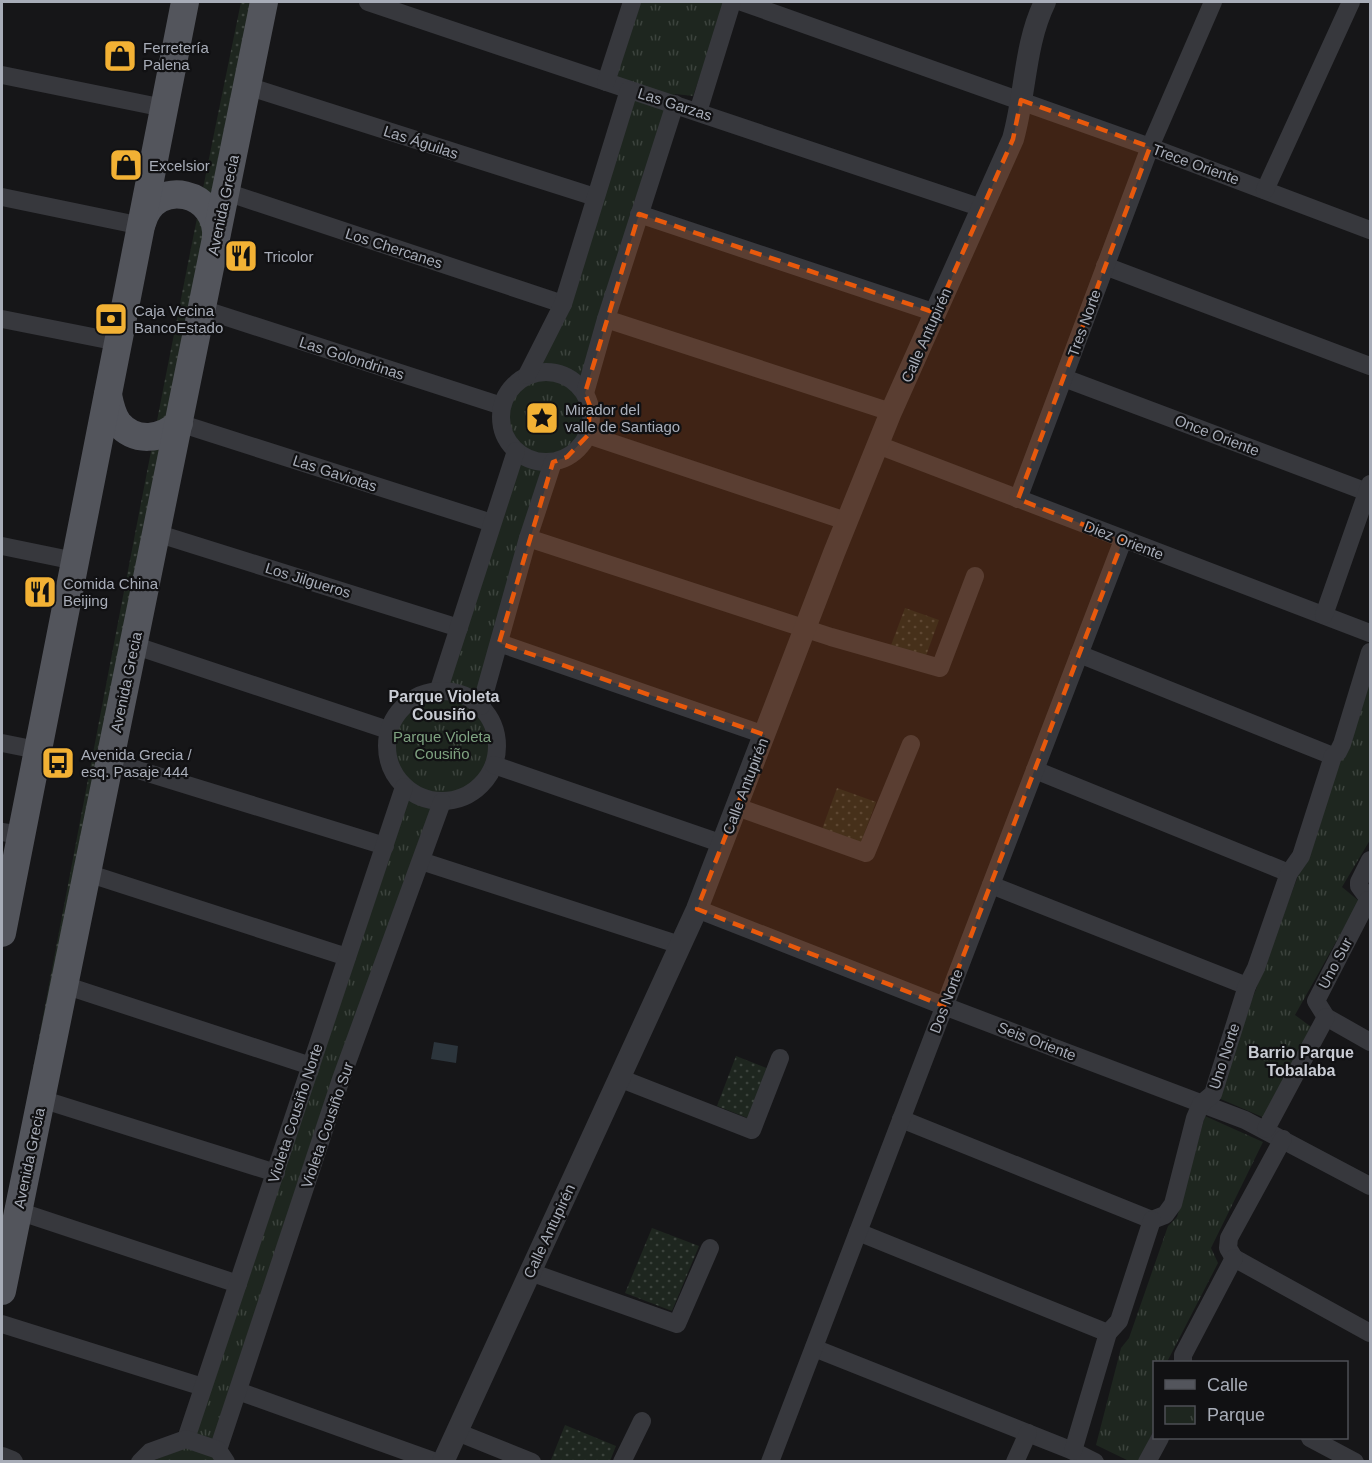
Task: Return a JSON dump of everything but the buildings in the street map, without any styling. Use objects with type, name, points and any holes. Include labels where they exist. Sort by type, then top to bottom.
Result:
[{"type":"main road","points":[[2,927],[11,833],[37,750],[185,2]]},
{"type":"main road","name":"Avenida Grecia","points":[[2,1291],[264,2]]},
{"type":"main road","points":[[142,226],[147,212],[156,201],[170,195],[188,195],[201,201],[213,217],[216,235],[214,247]]},
{"type":"main road","points":[[108,395],[116,419],[123,428],[134,434],[147,437],[156,436],[172,430],[178,423]]},
{"type":"street","name":"Las Garzas","points":[[368,2],[982,208]]},
{"type":"street","points":[[606,82],[632,2]]},
{"type":"street","points":[[699,112],[732,2]]},
{"type":"street","name":"Trece Oriente","points":[[742,2],[1021,100],[1371,230]]},
{"type":"street","name":"Calle Antupirén","points":[[443,1461],[697,909],[846,521],[891,412],[1013,139],[1029,48],[1045,2]]},
{"type":"street","name":"Tres Norte","points":[[1018,499],[1150,147],[1213,2]]},
{"type":"street","points":[[1265,190],[1352,2]]},
{"type":"street","points":[[2,75],[164,108]]},
{"type":"street","name":"Las Águilas","points":[[247,86],[595,197]]},
{"type":"street","points":[[527,375],[553,372],[576,383],[585,393],[591,414],[588,435],[579,448],[567,457],[553,462],[540,462],[527,459],[516,451],[508,442],[503,431],[502,406],[511,388],[527,375],[563,304],[629,90]]},
{"type":"street","points":[[585,393],[606,319],[675,104]]},
{"type":"street","name":"Los Chercanes","points":[[225,192],[563,304]]},
{"type":"street","points":[[2,197],[142,226]]},
{"type":"street","points":[[639,214],[936,313]]},
{"type":"street","points":[[1106,266],[1371,366]]},
{"type":"street","name":"Las Golondrinas","points":[[202,309],[502,406]]},
{"type":"street","points":[[2,319],[118,342]]},
{"type":"street","points":[[606,319],[891,412]]},
{"type":"street","name":"Once Oriente","points":[[1064,378],[1370,490]]},
{"type":"street","name":"Las Gaviotas","points":[[178,423],[492,524]]},
{"type":"street","points":[[588,435],[846,521]]},
{"type":"street","name":"Diez Oriente","points":[[878,445],[1371,633]]},
{"type":"street","points":[[440,689],[516,451]]},
{"type":"street","points":[[481,706],[528,538],[553,462]]},
{"type":"street","points":[[1324,615],[1370,490]]},
{"type":"street","name":"Los Jilgueros","points":[[156,533],[459,628]]},
{"type":"street","points":[[528,538],[805,628],[940,668],[975,576]]},
{"type":"street","name":"Dos Norte","points":[[770,1461],[1123,540]]},
{"type":"street","points":[[2,546],[75,561]]},
{"type":"street","points":[[499,643],[765,735]]},
{"type":"street","points":[[133,645],[388,729]]},
{"type":"street","name":"Uno Norte","points":[[1152,1220],[1165,1215],[1173,1204],[1189,1140],[1201,1104],[1213,1094],[1247,986],[1256,968],[1289,873],[1300,856],[1333,756],[1342,744],[1371,652]]},
{"type":"street","points":[[1080,654],[1333,756]]},
{"type":"street","points":[[440,689],[462,693],[481,706],[493,723],[498,744],[494,765],[483,784],[465,797],[442,802],[422,798],[404,787],[388,760],[388,729],[399,709],[417,695],[440,689]]},
{"type":"street","points":[[2,743],[37,750]]},
{"type":"street","points":[[738,807],[866,853],[911,744]]},
{"type":"street","points":[[109,761],[385,846]]},
{"type":"street","points":[[494,765],[723,844]]},
{"type":"street","points":[[1035,770],[1289,873]]},
{"type":"street","name":"Violeta Cousiño Norte","points":[[186,1439],[404,787]]},
{"type":"street","name":"Violeta Cousiño Sur","points":[[222,1456],[238,1391],[341,1079],[442,802]]},
{"type":"street","name":"Uno Sur","points":[[1326,1017],[1317,1006],[1316,998],[1369,900],[1359,886],[1359,882],[1371,860]]},
{"type":"street","points":[[421,861],[680,945]]},
{"type":"street","points":[[87,873],[347,957]]},
{"type":"street","points":[[991,885],[1247,986]]},
{"type":"street","name":"Seis Oriente","points":[[697,909],[1266,1129],[1371,1186]]},
{"type":"street","points":[[64,985],[310,1066]]},
{"type":"street","points":[[1266,1129],[1326,1017],[1371,1042]]},
{"type":"street","points":[[619,1078],[752,1130],[780,1058]]},
{"type":"street","points":[[41,1100],[276,1173]]},
{"type":"street","points":[[901,1119],[1152,1220],[1119,1321],[1108,1333],[1073,1451]]},
{"type":"street","points":[[1283,1139],[1229,1238],[1228,1248],[1234,1258],[1371,1333]]},
{"type":"street","points":[[18,1211],[238,1284]]},
{"type":"street","points":[[858,1232],[1108,1333]]},
{"type":"street","points":[[530,1272],[677,1324],[710,1248]]},
{"type":"street","points":[[1183,1361],[1183,1355],[1234,1258]]},
{"type":"street","points":[[2,1324],[203,1387]]},
{"type":"street","points":[[814,1348],[1095,1461]]},
{"type":"street","points":[[238,1391],[436,1461]]},
{"type":"street","points":[[622,1461],[642,1421]]},
{"type":"street","points":[[457,1432],[532,1461]]},
{"type":"street","points":[[1015,1461],[1028,1433]]},
{"type":"street","points":[[140,1461],[150,1452],[186,1439],[222,1456]]},
{"type":"street","points":[[1147,1461],[1159,1439]]},
{"type":"street","points":[[1315,1439],[1355,1461]]},
{"type":"street","points":[[2,1458],[12,1461]]},
{"type":"highlighted area","points":[[1021,100],[1150,147],[1018,499],[1123,540],[944,1006],[697,909],[765,735],[499,643],[553,462],[567,457],[588,435],[590,406],[585,393],[639,214],[936,313],[1013,139]]},
{"type":"green space","points":[[241,2],[252,2],[2,1267],[2,1220],[7,1205],[151,452]]},
{"type":"green space","name":"Parque Violeta Cousiño","points":[[636,2],[726,2],[693,96],[675,94],[579,396],[585,416],[582,434],[571,447],[552,457],[477,710],[491,735],[492,745],[488,764],[470,787],[459,793],[442,796],[217,1461],[150,1462],[187,1447],[408,782],[394,760],[393,734],[402,715],[419,701],[440,695],[519,448],[508,429],[506,411],[514,395],[530,380],[635,86],[615,76]]},
{"type":"green space","points":[[905,608],[939,620],[924,661],[890,648]]},
{"type":"green space","points":[[1370,681],[1370,840],[1342,887],[1359,901],[1295,1015],[1314,1029],[1267,1119],[1216,1097]]},
{"type":"green space","points":[[837,788],[876,802],[860,845],[821,832]]},
{"type":"green space","points":[[736,1056],[769,1069],[750,1119],[717,1106]]},
{"type":"green space","points":[[1205,1116],[1263,1142],[1211,1248],[1218,1263],[1168,1361],[1153,1361],[1153,1431],[1140,1461],[1129,1461],[1096,1445],[1121,1348],[1129,1338],[1168,1226],[1177,1217]]},
{"type":"green space","points":[[652,1228],[699,1246],[672,1311],[625,1293]]},
{"type":"green space","points":[[565,1425],[616,1446],[610,1461],[555,1462],[551,1460]]},
{"type":"shaded area","points":[[434,1042],[458,1046],[456,1063],[431,1059]]},
{"type":"place","name":"Ferretería Palena","points":[[120,56]]},
{"type":"place","name":"Excelsior","points":[[126,165]]},
{"type":"place","name":"Tricolor","points":[[241,256]]},
{"type":"place","name":"Caja Vecina BancoEstado","points":[[111,319]]},
{"type":"place","name":"Mirador del valle de Santiago","points":[[542,418]]},
{"type":"place","name":"Comida China Beijing","points":[[40,592]]},
{"type":"place","name":"Avenida Grecia / esq. Pasaje 444","points":[[58,763]]},
{"type":"district","name":"Parque Violeta Cousiño","points":[[444,705]]},
{"type":"district","name":"Barrio Parque Tobalaba","points":[[1301,1061]]}]
